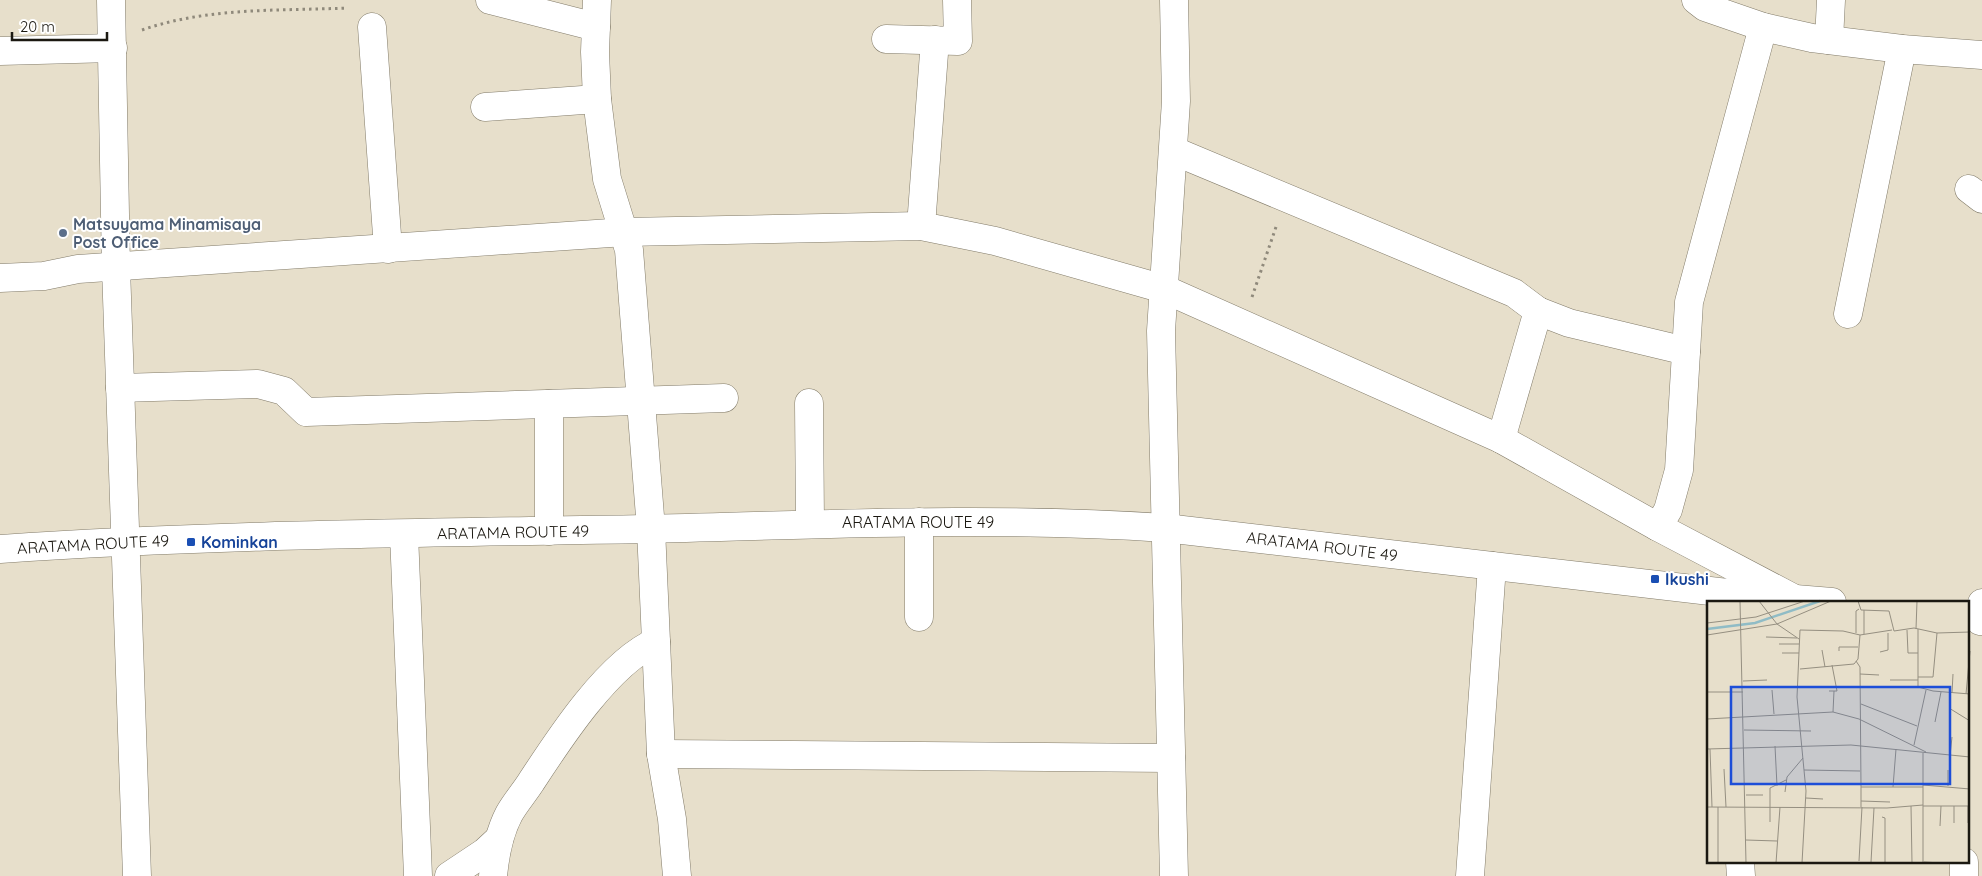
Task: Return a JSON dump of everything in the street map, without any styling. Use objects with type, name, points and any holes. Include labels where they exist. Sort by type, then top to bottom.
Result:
[{"type":"street","points":[[111,0],[116,268],[138,876]]},
{"type":"street","points":[[490,0],[596,27]]},
{"type":"street","points":[[597,0],[597,99],[607,179],[614,207],[625,232],[629,250],[652,529],[661,754],[672,819],[677,876]]},
{"type":"street","points":[[886,39],[958,41],[956,0]]},
{"type":"street","points":[[1174,0],[1176,101],[1162,331],[1174,876]]},
{"type":"street","points":[[1696,0],[1705,6],[1763,26],[1829,40],[1902,49],[1982,55]]},
{"type":"street","points":[[1829,40],[1831,0]]},
{"type":"street","points":[[372,26],[388,249]]},
{"type":"street","points":[[1658,527],[1668,510],[1679,470],[1689,302],[1763,26]]},
{"type":"street","points":[[921,226],[935,40]]},
{"type":"street","points":[[0,51],[112,43]]},
{"type":"street","points":[[1848,314],[1902,49]]},
{"type":"street","points":[[485,106],[597,99]]},
{"type":"street","points":[[1174,151],[1514,293],[1538,311],[1569,323],[1686,351]]},
{"type":"street","points":[[0,278],[44,276],[78,269],[116,268],[625,232],[921,226],[995,241],[1164,289],[1326,359],[1501,439],[1658,527],[1791,597]]},
{"type":"street","points":[[1501,439],[1538,311]]},
{"type":"street","points":[[120,388],[258,384],[284,391],[306,412],[724,398]]},
{"type":"street","points":[[809,403],[810,523]]},
{"type":"street","points":[[549,404],[549,531]]},
{"type":"street","points":[[919,522],[919,617]]},
{"type":"street","name":"ARATAMA ROUTE 49","points":[[0,549],[127,540],[652,529],[810,523],[1088,522],[1165,528],[1492,566],[1736,598],[1791,597],[1824,601]]},
{"type":"street","points":[[404,534],[418,876]]},
{"type":"street","points":[[1470,876],[1492,566]]},
{"type":"street","points":[[493,876],[496,851],[509,814],[577,717],[623,662],[640,649],[656,642]]},
{"type":"street","points":[[661,754],[1171,758]]},
{"type":"street","points":[[449,876],[500,839]]},
{"type":"path","points":[[112,43],[173,19],[214,14],[362,8],[365,23],[372,26]]},
{"type":"path","points":[[1243,324],[1285,198]]},
{"type":"place","name":"Matsuyama Minamisaya Post Office","points":[[63,233]]},
{"type":"place","name":"Kominkan","points":[[191,542]]},
{"type":"place","name":"Ikushi","points":[[1655,579]]}]
